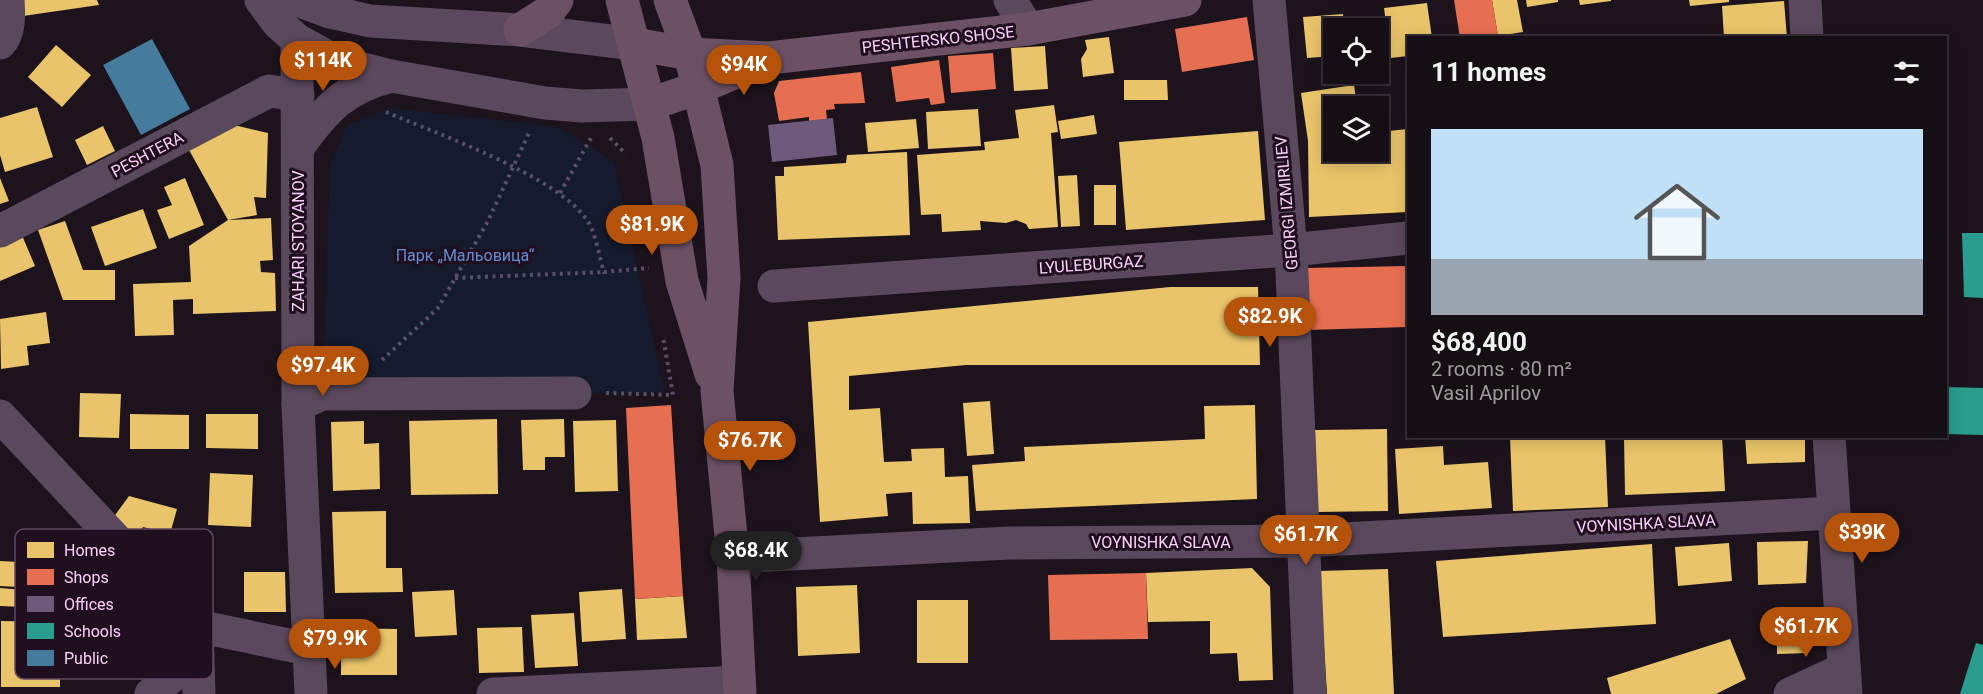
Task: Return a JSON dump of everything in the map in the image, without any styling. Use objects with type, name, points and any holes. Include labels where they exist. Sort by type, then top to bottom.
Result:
[{"type":"main road","points":[[520,30],[548,12],[557,0]]},
{"type":"main road","points":[[622,0],[650,104],[682,280],[717,391]]},
{"type":"main road","points":[[670,0],[690,54],[717,165],[724,278],[717,391],[733,557],[739,688]]},
{"type":"main road","name":"PESHTERSKO SHOSE","points":[[635,44],[690,54],[769,58],[1028,29],[1185,0]]},
{"type":"main road","points":[[650,104],[698,88],[769,58]]},
{"type":"street","points":[[0,43],[5,39],[10,15],[8,0]]},
{"type":"street","points":[[261,0],[278,23],[297,40],[339,63],[391,76],[545,103],[582,106],[650,104]]},
{"type":"street","points":[[297,0],[330,12],[370,21],[520,30],[635,44]]},
{"type":"street","points":[[1010,0],[1028,29]]},
{"type":"street","name":"GEORGI IZMIRLIEV","points":[[1269,0],[1291,250],[1310,694]]},
{"type":"street","points":[[1805,0],[1807,36]]},
{"type":"street","name":"ZAHARI STOYANOV","points":[[297,40],[298,405],[311,694]]},
{"type":"street","points":[[299,146],[321,115],[344,95],[367,82],[391,76]]},
{"type":"street","name":"PESHTERA","points":[[0,231],[269,91],[298,95]]},
{"type":"street","name":"LYULEBURGAZ","points":[[774,286],[1291,250],[1407,238]]},
{"type":"street","points":[[298,405],[322,394],[575,393]]},
{"type":"street","points":[[0,416],[99,529]]},
{"type":"street","points":[[1790,694],[1845,682],[1829,438]]},
{"type":"street","name":"VOYNISHKA SLAVA","points":[[733,557],[1010,543],[1304,541],[1833,513]]},
{"type":"street","points":[[213,641],[308,649]]},
{"type":"street","points":[[151,694],[164,679]]},
{"type":"street","points":[[198,679],[199,694]]},
{"type":"street","points":[[493,694],[739,688]]},
{"type":"path","points":[[374,368],[438,308],[488,221],[511,166],[545,103]]},
{"type":"path","points":[[376,108],[511,166],[560,193],[588,220],[604,272]]},
{"type":"path","points":[[560,193],[592,137]]},
{"type":"path","points":[[455,278],[652,268]]},
{"type":"path","points":[[575,393],[673,395],[661,325]]},
{"type":"green space","name":"Парк „Мальовица“","points":[[390,108],[558,127],[614,162],[665,393],[322,394],[330,164],[346,126]]},
{"type":"building: Homes","points":[[21,0],[97,0],[99,5],[23,16]]},
{"type":"building: Homes","points":[[1492,0],[1517,0],[1523,32],[1498,36]]},
{"type":"building: Homes","points":[[1526,0],[1558,0],[1558,2],[1527,7]]},
{"type":"building: Homes","points":[[1579,0],[1611,0],[1611,1],[1580,5]]},
{"type":"building: Homes","points":[[1689,0],[1729,0],[1729,2],[1690,6]]},
{"type":"building: Homes","points":[[1784,1],[1787,36],[1724,36],[1722,6]]},
{"type":"building: Homes","points":[[1427,3],[1432,36],[1407,36],[1407,56],[1391,58],[1389,18],[1385,18],[1384,8]]},
{"type":"building: Homes","points":[[1343,14],[1343,18],[1323,18],[1323,57],[1307,58],[1303,17]]},
{"type":"building: Homes","points":[[1109,37],[1114,73],[1083,77],[1081,59],[1087,49],[1085,40]]},
{"type":"building: Homes","points":[[56,45],[91,75],[62,107],[28,77]]},
{"type":"building: Homes","points":[[1045,46],[1048,89],[1014,91],[1011,48]]},
{"type":"building: Homes","points":[[1124,80],[1167,80],[1168,100],[1124,100]]},
{"type":"building: Homes","points":[[1354,85],[1356,96],[1323,96],[1323,162],[1389,162],[1389,131],[1407,129],[1407,212],[1309,217],[1308,141],[1301,93]]},
{"type":"building: Homes","points":[[1054,105],[1058,132],[1051,133],[1058,227],[1029,229],[1026,224],[1016,220],[1006,223],[980,221],[981,230],[942,232],[941,214],[921,215],[917,155],[985,150],[984,142],[1019,138],[1015,110]]},
{"type":"building: Homes","points":[[37,107],[53,157],[5,172],[0,155],[0,118]]},
{"type":"building: Homes","points":[[978,109],[981,146],[928,149],[926,112]]},
{"type":"building: Homes","points":[[1094,115],[1097,134],[1061,139],[1058,121]]},
{"type":"building: Homes","points":[[916,119],[919,148],[868,152],[865,123]]},
{"type":"building: Homes","points":[[234,125],[268,133],[266,198],[254,197],[257,215],[228,220],[189,150]]},
{"type":"building: Homes","points":[[103,126],[115,151],[87,165],[75,140]]},
{"type":"building: Homes","points":[[1258,131],[1265,220],[1126,230],[1119,142]]},
{"type":"building: Homes","points":[[907,152],[910,235],[778,240],[775,176],[784,176],[784,167],[846,163],[847,155]]},
{"type":"building: Homes","points":[[1077,175],[1080,226],[1061,227],[1058,176]]},
{"type":"building: Homes","points":[[0,178],[9,201],[0,204]]},
{"type":"building: Homes","points":[[185,178],[204,225],[169,239],[157,210],[172,205],[164,187]]},
{"type":"building: Homes","points":[[1094,185],[1116,185],[1116,225],[1094,225]]},
{"type":"building: Homes","points":[[143,209],[157,248],[105,266],[91,227]]},
{"type":"building: Homes","points":[[271,218],[273,260],[260,261],[261,272],[275,273],[276,311],[193,314],[193,299],[173,300],[174,335],[135,336],[133,284],[191,282],[189,246],[228,220]]},
{"type":"building: Homes","points":[[65,221],[83,270],[115,270],[115,300],[63,300],[38,230]]},
{"type":"building: Homes","points":[[21,233],[35,266],[0,281],[0,242]]},
{"type":"building: Homes","points":[[1170,287],[1258,287],[1260,365],[966,365],[849,376],[849,410],[880,408],[884,462],[912,461],[911,449],[944,448],[945,477],[968,476],[970,523],[913,524],[912,492],[886,494],[888,516],[820,522],[808,322]]},
{"type":"building: Homes","points":[[46,312],[50,343],[27,346],[29,365],[1,369],[0,319]]},
{"type":"building: Homes","points":[[80,393],[121,394],[119,438],[79,437]]},
{"type":"building: Homes","points":[[990,401],[994,454],[967,456],[963,403]]},
{"type":"building: Homes","points":[[1255,405],[1257,499],[976,511],[972,465],[1025,461],[1024,447],[1205,439],[1204,406]]},
{"type":"building: Homes","points":[[130,414],[189,415],[189,449],[130,449]]},
{"type":"building: Homes","points":[[206,414],[258,414],[258,449],[206,448]]},
{"type":"building: Homes","points":[[497,419],[498,494],[411,495],[409,421]]},
{"type":"building: Homes","points":[[564,419],[565,457],[545,457],[545,470],[523,470],[521,420]]},
{"type":"building: Homes","points":[[616,420],[618,491],[575,492],[573,421]]},
{"type":"building: Homes","points":[[364,421],[364,444],[379,443],[380,489],[333,491],[331,422]]},
{"type":"building: Homes","points":[[1387,429],[1388,511],[1317,512],[1315,430]]},
{"type":"building: Homes","points":[[1510,438],[1605,438],[1608,507],[1513,511]]},
{"type":"building: Homes","points":[[1624,438],[1722,438],[1725,491],[1625,495]]},
{"type":"building: Homes","points":[[1745,438],[1805,438],[1805,462],[1747,464]]},
{"type":"building: Homes","points":[[1443,446],[1444,465],[1488,462],[1492,508],[1399,514],[1395,449]]},
{"type":"building: Homes","points":[[210,473],[253,475],[251,527],[208,525]]},
{"type":"building: Homes","points":[[129,496],[177,509],[171,529],[143,527],[142,529],[118,529],[110,522]]},
{"type":"building: Homes","points":[[386,511],[386,568],[402,568],[403,592],[335,593],[332,512]]},
{"type":"building: Homes","points":[[1808,541],[1806,583],[1758,585],[1757,542]]},
{"type":"building: Homes","points":[[1729,543],[1732,581],[1678,586],[1675,547]]},
{"type":"building: Homes","points":[[1652,544],[1656,624],[1443,637],[1436,561]]},
{"type":"building: Homes","points":[[0,561],[15,562],[15,587],[0,586]]},
{"type":"building: Homes","points":[[1252,568],[1270,587],[1273,680],[1239,681],[1237,653],[1210,654],[1210,621],[1148,622],[1146,573]]},
{"type":"building: Homes","points":[[1388,569],[1394,694],[1327,694],[1319,571]]},
{"type":"building: Homes","points":[[244,572],[285,572],[286,612],[244,612]]},
{"type":"building: Homes","points":[[857,585],[860,653],[798,656],[796,587]]},
{"type":"building: Homes","points":[[0,588],[15,589],[15,607],[0,606]]},
{"type":"building: Homes","points":[[622,589],[626,639],[582,642],[579,592]]},
{"type":"building: Homes","points":[[454,590],[457,635],[415,637],[412,592]]},
{"type":"building: Homes","points":[[683,596],[687,638],[637,640],[635,599]]},
{"type":"building: Homes","points":[[917,600],[968,600],[968,663],[917,663]]},
{"type":"building: Homes","points":[[574,613],[578,666],[535,668],[531,615]]},
{"type":"building: Homes","points":[[1777,615],[1806,615],[1807,653],[1777,654]]},
{"type":"building: Homes","points":[[1,621],[15,621],[15,679],[60,679],[60,687],[1,687]]},
{"type":"building: Homes","points":[[522,627],[524,672],[479,673],[477,628]]},
{"type":"building: Homes","points":[[341,628],[397,629],[397,675],[341,675]]},
{"type":"building: Homes","points":[[1730,639],[1746,679],[1716,694],[1611,694],[1607,678]]},
{"type":"building: Shops","points":[[1454,0],[1492,0],[1498,36],[1460,36]]},
{"type":"building: Shops","points":[[1247,17],[1254,60],[1182,72],[1175,29]]},
{"type":"building: Shops","points":[[993,53],[996,89],[951,93],[948,56]]},
{"type":"building: Shops","points":[[939,60],[945,103],[931,105],[929,98],[896,102],[891,67]]},
{"type":"building: Shops","points":[[861,72],[865,103],[834,104],[835,109],[826,110],[827,119],[809,121],[809,117],[779,121],[774,93],[779,81]]},
{"type":"building: Shops","points":[[1407,266],[1407,327],[1307,330],[1305,268]]},
{"type":"building: Shops","points":[[671,405],[683,596],[635,599],[626,408]]},
{"type":"building: Shops","points":[[1146,573],[1148,639],[1050,640],[1048,575]]},
{"type":"building: Offices","points":[[833,118],[837,155],[772,162],[768,125]]},
{"type":"building: Schools","points":[[1962,233],[1983,233],[1983,298],[1964,297]]},
{"type":"building: Schools","points":[[1947,387],[1983,388],[1983,435],[1947,434]]},
{"type":"building: Schools","points":[[1976,643],[1983,645],[1983,694],[1960,694]]},
{"type":"building: Public","points":[[152,39],[190,109],[141,135],[103,65]]}]
